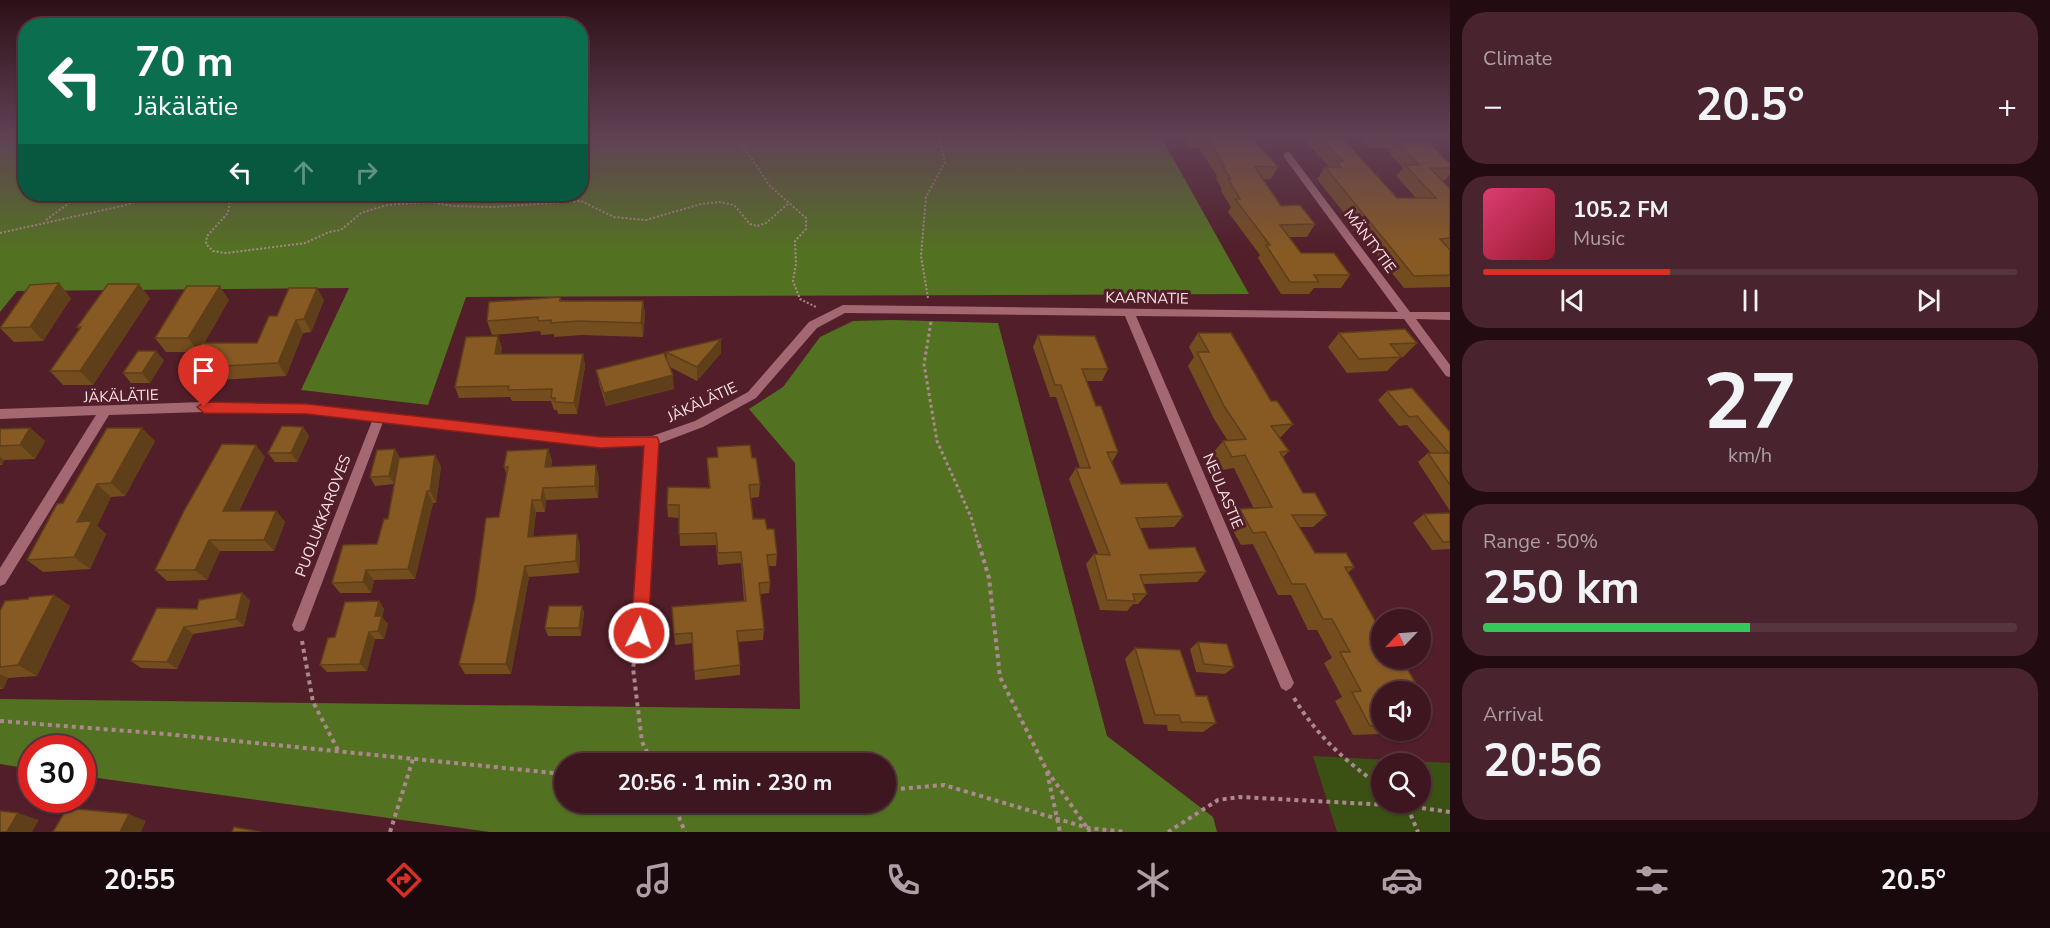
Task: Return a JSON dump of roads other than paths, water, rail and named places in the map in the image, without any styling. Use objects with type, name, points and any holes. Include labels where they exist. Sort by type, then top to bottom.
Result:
[{"type":"street","name":"MÄNTYTIE","points":[[1301,174],[1450,373]]},
{"type":"street","name":"KAARNATIE","points":[[843,309],[1450,316]]},
{"type":"street","name":"JÄKÄLÄTIE","points":[[0,414],[204,407],[307,409],[601,442],[652,441],[699,424],[752,395],[813,325],[843,309]]},
{"type":"street","name":"NEULASTIE","points":[[1129,312],[1286,683]]},
{"type":"street","points":[[0,580],[105,411]]},
{"type":"street","name":"PUOLUKKAROVES","points":[[299,625],[379,418]]},
{"type":"street","points":[[639,633],[652,441]]}]
